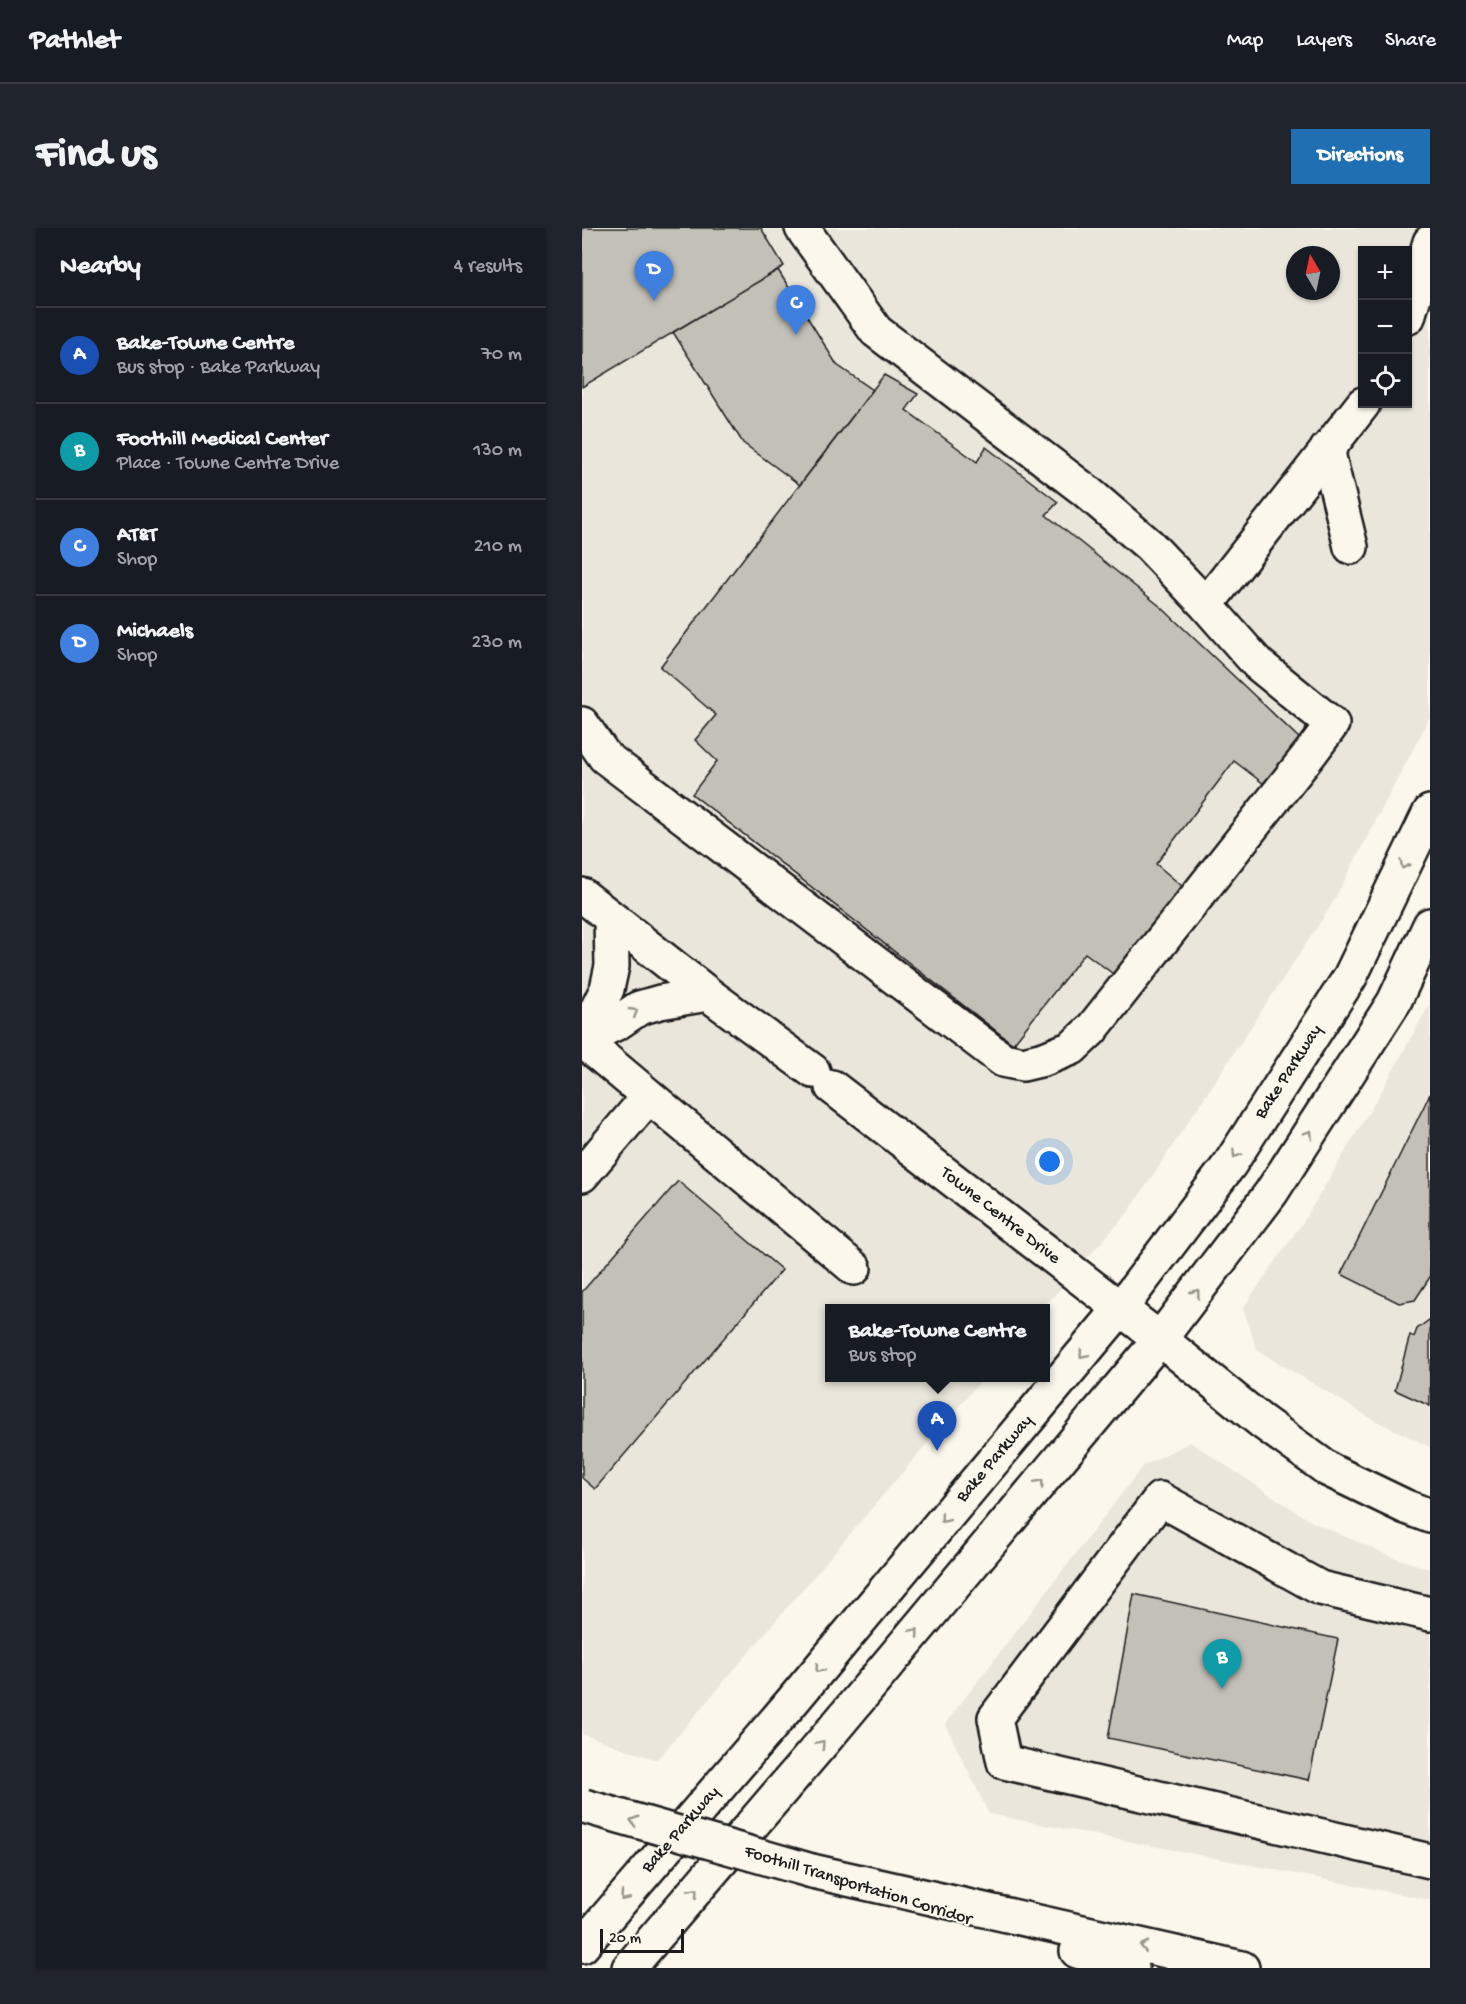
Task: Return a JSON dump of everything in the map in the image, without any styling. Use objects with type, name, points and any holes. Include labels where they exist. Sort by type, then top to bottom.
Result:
[{"type":"main road","points":[[582,724],[605,757],[1003,1060],[1023,1064],[1072,1048],[1091,1030],[1332,724],[1258,664],[1149,545],[1086,491],[876,331],[802,228]]},
{"type":"main road","points":[[1412,301],[1430,242]]},
{"type":"main road","points":[[1206,605],[1360,408]]},
{"type":"main road","points":[[1327,450],[1352,547]]},
{"type":"main road","name":"Bake Parkway","points":[[582,1946],[790,1704],[1120,1309],[1230,1164],[1350,978],[1430,812]]},
{"type":"main road","name":"Towne Centre Drive","points":[[582,895],[1160,1339],[1262,1422],[1329,1470],[1430,1516]]},
{"type":"main road","points":[[582,1040],[607,989],[612,966],[611,919]]},
{"type":"main road","points":[[629,1968],[828,1736],[1160,1339],[1271,1193],[1394,1002],[1430,925]]},
{"type":"main road","points":[[582,1040],[616,1023],[639,1008],[708,994]]},
{"type":"main road","points":[[582,1040],[854,1268]]},
{"type":"main road","points":[[582,1175],[649,1096]]},
{"type":"main road","points":[[1430,1614],[1320,1588],[1160,1499],[995,1718],[1004,1762],[1430,1861]]},
{"type":"main road","name":"Foothill Transportation Corridor","points":[[583,1806],[812,1871],[1132,1968]]},
{"type":"main road","points":[[812,1871],[1242,1968]]},
{"type":"shaded area","points":[[582,228],[1430,228],[1430,717],[1331,906],[1130,1210],[1047,1304],[825,1304],[825,1382],[980,1382],[657,1760],[582,1734]]},
{"type":"shaded area","points":[[1430,1003],[1430,1447],[1372,1419],[1257,1350],[1243,1308],[1305,1219],[1385,1085]]},
{"type":"shaded area","points":[[1190,1442],[1312,1522],[1392,1557],[1430,1569],[1430,1900],[989,1814],[945,1724],[1143,1466]]},
{"type":"building","points":[[582,228],[761,228],[784,266],[582,387]]},
{"type":"building","points":[[778,270],[837,365],[873,390],[800,485],[743,443],[673,332]]},
{"type":"building","points":[[884,375],[918,394],[906,410],[977,462],[986,447],[1058,502],[1046,515],[1161,607],[1300,739],[1264,784],[1234,761],[1156,864],[1182,886],[1116,976],[1085,953],[1013,1044],[692,794],[717,761],[695,740],[716,715],[660,667]]},
{"type":"building","points":[[1430,1094],[1430,1277],[1415,1300],[1399,1303],[1341,1274]]},
{"type":"building","points":[[678,1181],[782,1270],[595,1489],[582,1478],[582,1292]]},
{"type":"building","points":[[1429,1320],[1430,1406],[1395,1390],[1410,1335],[1414,1337],[1417,1329]]},
{"type":"building","points":[[1134,1594],[1338,1639],[1309,1780],[1108,1738]]},
{"type":"place","name":"Michaels","points":[[654,301]]},
{"type":"place","name":"AT&T","points":[[796,335]]},
{"type":"place","name":"Bake-Towne Centre","points":[[937,1451]]},
{"type":"place","name":"Foothill Medical Center","points":[[1222,1689]]}]
